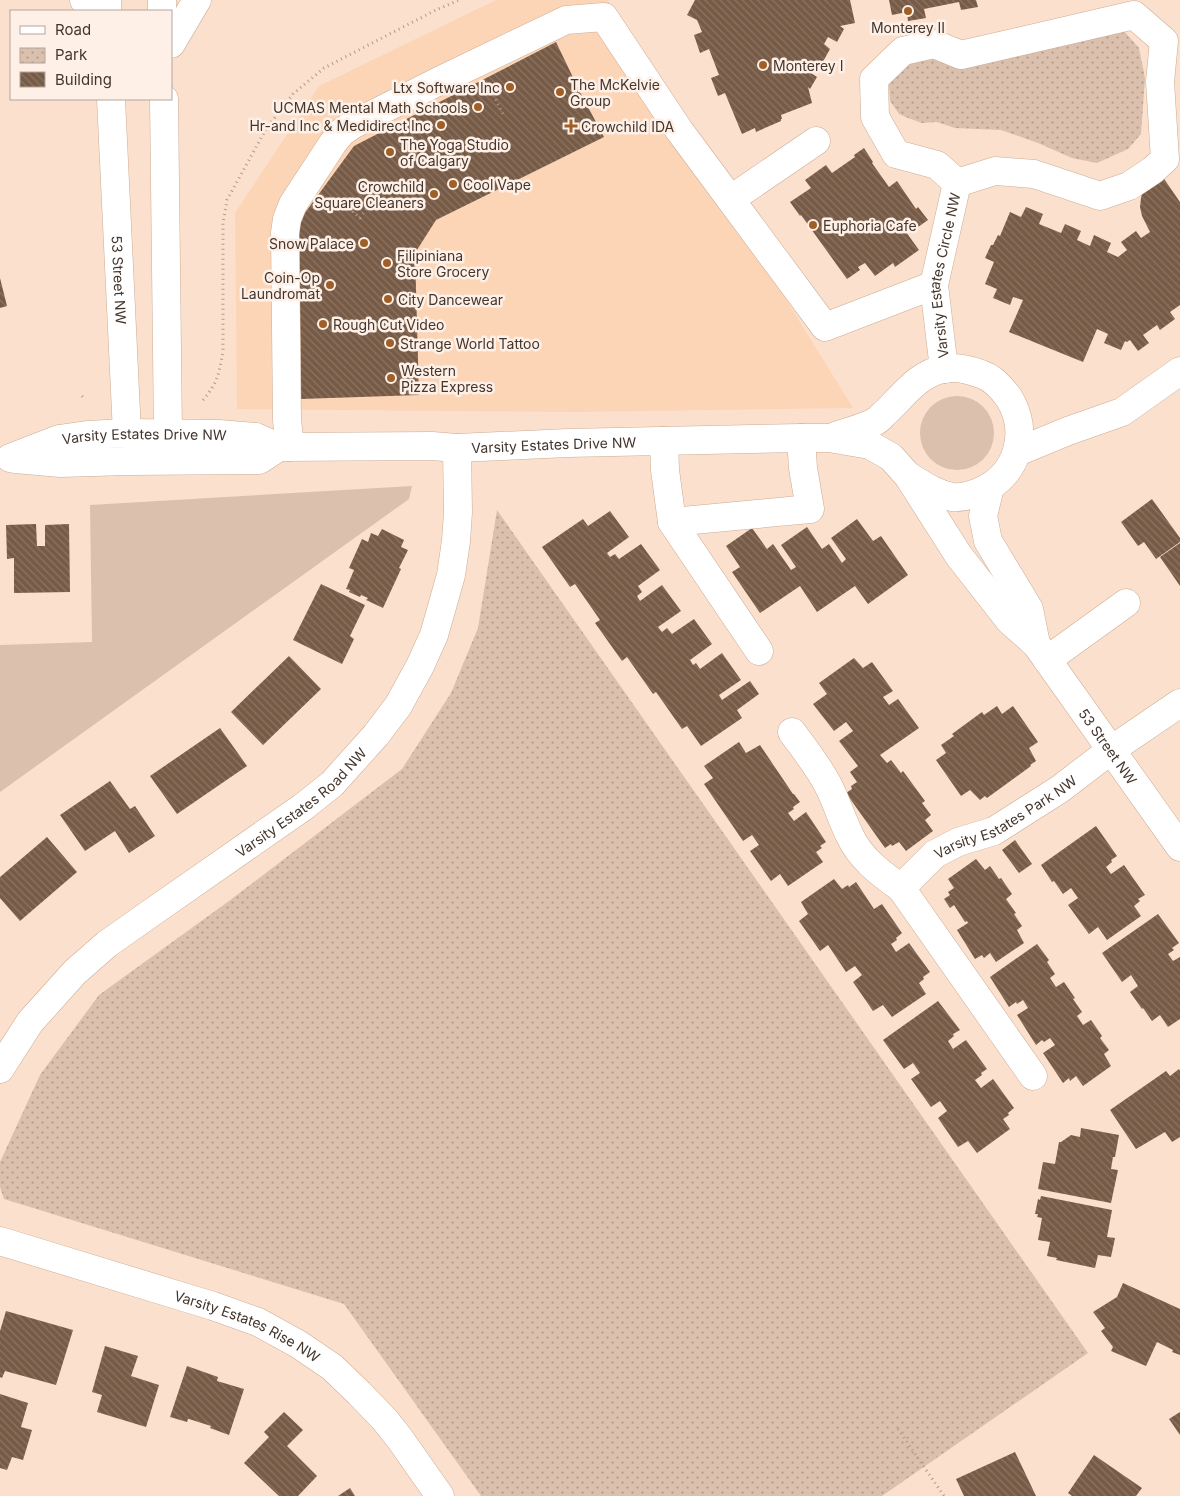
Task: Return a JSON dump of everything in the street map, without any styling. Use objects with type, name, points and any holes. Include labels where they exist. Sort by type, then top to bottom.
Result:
[{"type":"main road","points":[[84,0],[94,10]]},
{"type":"main road","points":[[172,42],[197,0]]},
{"type":"main road","name":"Varsity Estates Circle NW","points":[[1134,15],[1164,41],[1171,54],[1160,82],[1165,159],[1153,170],[1129,186],[1100,196],[1034,174],[995,171],[958,183],[938,165],[896,154],[875,117],[874,79],[903,50],[934,44],[961,56],[1134,15]]},
{"type":"main road","points":[[284,447],[288,420],[286,243],[288,219],[293,204],[333,143],[342,132],[352,125],[438,81],[566,20],[604,17],[679,130],[825,327],[934,285]]},
{"type":"main road","name":"53 Street NW","points":[[111,100],[127,461]]},
{"type":"main road","points":[[164,100],[168,447]]},
{"type":"main road","points":[[730,198],[816,141]]},
{"type":"main road","name":"Varsity Estates Circle NW","points":[[944,368],[934,285],[958,183]]},
{"type":"main road","points":[[908,476],[931,490],[952,497],[970,496],[990,487],[1007,472],[1017,452],[1020,430],[1015,408],[1004,389],[988,376],[970,370],[944,368]]},
{"type":"main road","name":"Varsity Estates Drive NW","points":[[829,438],[876,421],[914,383],[944,368]]},
{"type":"main road","points":[[1017,452],[1122,412],[1180,371]]},
{"type":"main road","points":[[1015,408],[1063,433]]},
{"type":"main road","name":"Varsity Estates Drive NW","points":[[5,458],[59,439],[86,435],[127,433],[168,447]]},
{"type":"main road","name":"Varsity Estates Drive NW","points":[[5,458],[61,463],[127,461],[168,447],[219,434],[256,438],[284,447],[432,446],[457,448],[568,443],[829,438],[870,445],[890,457],[908,476]]},
{"type":"main road","points":[[672,522],[810,509],[803,468],[801,438]]},
{"type":"main road","points":[[664,441],[665,470],[672,522],[759,651]]},
{"type":"main road","name":"Varsity Estates Road NW","points":[[0,1069],[30,1022],[75,972],[107,944],[332,784],[382,728],[398,706],[420,666],[434,635],[451,575],[458,512],[457,448]]},
{"type":"main road","name":"53 Street NW","points":[[908,476],[959,556],[1010,622],[1042,652],[1180,848]]},
{"type":"main road","name":"53 Street NW","points":[[990,487],[983,516],[988,541],[1029,609],[1042,652]]},
{"type":"main road","points":[[1042,652],[1126,603]]},
{"type":"main road","name":"Varsity Estates Park NW","points":[[901,888],[935,854],[958,842],[994,831],[1060,789],[1180,702]]},
{"type":"main road","points":[[792,732],[829,787],[850,838],[863,856],[882,875],[901,888],[1033,1076]]},
{"type":"main road","name":"Varsity Estates Rise NW","points":[[0,1240],[258,1322],[298,1344],[332,1367],[359,1393],[400,1439],[440,1496]]},
{"type":"path","points":[[485,79],[504,116]]},
{"type":"path","points":[[360,203],[354,212],[360,217],[367,207]]},
{"type":"path","points":[[898,1430],[944,1496]]},
{"type":"shaded area","points":[[496,0],[608,0],[716,186],[853,408],[577,412],[237,409],[235,213],[319,86]]},
{"type":"green space","points":[[1123,30],[1139,48],[1145,78],[1141,134],[1128,149],[1097,163],[1072,158],[1001,130],[955,128],[937,122],[922,123],[899,114],[890,101],[889,82],[896,61]]},
{"type":"green space","points":[[957,396],[971,399],[983,407],[991,419],[994,433],[991,447],[983,459],[971,467],[957,470],[943,467],[931,459],[923,447],[920,433],[923,419],[931,407],[943,399]]},
{"type":"green space","points":[[412,486],[409,499],[0,792],[0,645],[92,642],[90,505]]},
{"type":"green space","points":[[497,510],[1088,1353],[882,1496],[481,1496],[344,1304],[4,1199],[0,1187],[0,1162],[40,1075],[99,995],[229,901],[402,769],[451,693],[478,628]]},
{"type":"building","name":"Monterey I","points":[[695,0],[850,0],[855,23],[840,26],[844,29],[837,42],[828,37],[824,44],[830,49],[820,67],[813,63],[808,71],[817,77],[810,89],[808,87],[812,103],[781,115],[781,121],[756,132],[755,128],[742,134],[725,93],[718,96],[711,78],[719,75],[709,49],[700,53],[694,35],[702,32],[697,20],[687,15]]},
{"type":"building","name":"Monterey II","points":[[889,0],[976,0],[978,7],[961,10],[959,2],[924,9],[926,18],[908,21],[907,12],[892,15]]},
{"type":"building","points":[[556,42],[604,137],[436,220],[415,253],[419,395],[301,399],[299,221],[354,146]]},
{"type":"building","points":[[864,148],[889,187],[897,181],[916,209],[918,207],[928,220],[906,232],[919,250],[895,267],[893,263],[875,276],[865,263],[858,267],[860,270],[847,279],[790,202],[811,188],[805,180],[826,165],[832,173],[855,157],[854,155]]},
{"type":"building","points":[[1160,173],[1180,202],[1180,305],[1170,312],[1175,319],[1160,330],[1157,325],[1143,335],[1149,343],[1138,351],[1130,340],[1125,341],[1121,350],[1104,343],[1108,334],[1097,329],[1083,362],[1009,332],[1023,300],[1013,297],[1010,305],[993,298],[997,289],[985,284],[994,262],[985,258],[991,245],[993,245],[998,235],[1000,236],[1010,212],[1021,217],[1026,207],[1043,214],[1039,224],[1061,233],[1065,224],[1081,231],[1077,240],[1090,246],[1094,235],[1111,243],[1107,252],[1118,257],[1127,250],[1121,242],[1136,231],[1141,238],[1150,232],[1142,216],[1141,198],[1144,184]]},
{"type":"building","points":[[0,278],[7,306],[0,308]]},
{"type":"building","points":[[1152,499],[1180,538],[1180,542],[1156,559],[1144,542],[1138,546],[1121,522]]},
{"type":"building","points":[[610,511],[629,537],[607,553],[610,557],[615,554],[619,559],[641,544],[660,570],[638,586],[642,592],[637,596],[640,601],[662,585],[681,611],[658,627],[662,632],[667,628],[672,634],[694,619],[712,644],[690,660],[693,665],[696,663],[700,669],[722,653],[741,680],[719,695],[722,700],[750,681],[759,694],[737,710],[742,718],[701,746],[687,726],[682,729],[656,692],[653,694],[627,657],[622,661],[595,623],[600,620],[575,584],[570,587],[542,547],[583,519],[588,526]]},
{"type":"building","points":[[857,519],[873,541],[881,536],[908,575],[868,604],[855,586],[817,612],[800,586],[760,613],[732,572],[740,567],[726,546],[752,528],[767,549],[773,544],[791,570],[796,567],[781,545],[807,527],[822,549],[829,544],[842,563],[846,559],[831,538]]},
{"type":"building","points":[[36,524],[37,546],[45,546],[45,525],[69,524],[70,592],[14,593],[14,558],[7,559],[6,525]]},
{"type":"building","points":[[382,529],[404,540],[401,547],[408,550],[383,608],[366,600],[368,598],[361,595],[360,597],[346,589],[354,570],[349,568],[362,539],[368,542],[371,533],[378,536]]},
{"type":"building","points":[[1180,543],[1180,586],[1160,557]]},
{"type":"building","points":[[321,584],[365,605],[350,636],[354,639],[342,664],[293,640]]},
{"type":"building","points":[[289,656],[321,689],[263,745],[231,712]]},
{"type":"building","points":[[854,658],[863,668],[872,662],[893,691],[883,697],[889,705],[898,699],[919,728],[880,755],[887,763],[891,760],[901,773],[903,771],[925,801],[922,803],[931,815],[925,820],[933,831],[906,851],[899,842],[885,848],[846,793],[857,782],[850,772],[858,766],[839,741],[853,731],[846,722],[834,731],[813,704],[827,694],[819,683]]},
{"type":"building","points":[[997,706],[1002,714],[1013,706],[1038,742],[1029,748],[1036,761],[987,798],[985,796],[980,800],[970,790],[961,796],[936,760],[946,753],[941,745],[954,736],[952,734],[982,712],[984,715]]},
{"type":"building","points":[[220,728],[247,766],[177,814],[150,776]]},
{"type":"building","points":[[739,742],[746,753],[760,745],[800,802],[788,813],[794,821],[806,812],[826,842],[816,852],[823,862],[788,886],[780,874],[771,881],[750,851],[759,845],[752,835],[743,841],[704,784],[713,778],[704,766]]},
{"type":"building","points":[[110,781],[130,809],[135,806],[155,836],[129,853],[115,831],[85,851],[60,815]]},
{"type":"building","points":[[1096,826],[1117,856],[1106,867],[1111,874],[1124,865],[1145,895],[1138,899],[1140,901],[1134,906],[1141,916],[1107,940],[1098,927],[1089,934],[1068,905],[1078,898],[1071,888],[1063,894],[1054,881],[1052,882],[1041,865]]},
{"type":"building","points":[[47,837],[77,872],[20,921],[0,898],[0,877]]},
{"type":"building","points":[[1015,840],[1032,864],[1019,873],[1002,850]]},
{"type":"building","points":[[976,859],[985,870],[990,866],[1012,894],[1006,899],[1022,926],[1017,930],[1024,943],[996,962],[990,953],[984,958],[982,955],[975,959],[957,930],[968,923],[967,921],[965,922],[954,905],[950,908],[944,899],[950,895],[948,892],[954,888],[948,879]]},
{"type":"building","points":[[834,879],[842,889],[856,882],[874,909],[882,904],[902,933],[891,944],[896,952],[909,943],[930,972],[919,983],[926,994],[892,1017],[883,1005],[873,1011],[853,982],[862,975],[855,966],[846,972],[828,945],[820,951],[799,921],[808,914],[801,902]]},
{"type":"building","points":[[1158,914],[1179,943],[1168,954],[1173,961],[1180,957],[1180,1019],[1168,1027],[1160,1015],[1152,1021],[1130,992],[1138,986],[1131,975],[1122,982],[1102,953]]},
{"type":"building","points":[[1037,944],[1049,960],[1047,962],[1055,974],[1050,978],[1056,987],[1064,982],[1082,1012],[1077,1016],[1083,1025],[1091,1020],[1102,1036],[1100,1038],[1109,1050],[1104,1054],[1111,1066],[1083,1086],[1076,1076],[1070,1081],[1069,1078],[1063,1083],[1043,1053],[1055,1045],[1050,1038],[1044,1042],[1042,1040],[1036,1045],[1017,1015],[1028,1008],[1023,1000],[1009,1007],[990,977]]},
{"type":"building","points":[[938,1001],[960,1030],[953,1034],[954,1036],[948,1041],[953,1049],[966,1040],[987,1069],[975,1080],[981,1088],[993,1079],[1014,1108],[1003,1119],[1010,1129],[977,1153],[968,1141],[958,1147],[938,1118],[947,1111],[940,1101],[931,1107],[911,1079],[920,1073],[913,1063],[904,1069],[883,1040]]},
{"type":"building","points":[[1179,1069],[1180,1137],[1172,1142],[1165,1132],[1136,1149],[1110,1110],[1166,1071],[1170,1076]]},
{"type":"building","points":[[1081,1128],[1119,1135],[1111,1169],[1118,1170],[1111,1203],[1038,1189],[1043,1162],[1055,1164],[1059,1142],[1071,1135],[1080,1137]]},
{"type":"building","points":[[1041,1196],[1112,1210],[1107,1237],[1115,1238],[1111,1257],[1098,1255],[1095,1268],[1056,1260],[1057,1258],[1047,1256],[1050,1242],[1038,1240],[1042,1218],[1037,1217],[1038,1214],[1035,1214],[1038,1199],[1040,1200]]},
{"type":"building","points":[[1123,1283],[1180,1309],[1180,1355],[1157,1342],[1146,1366],[1111,1351],[1113,1347],[1101,1331],[1105,1328],[1093,1312],[1117,1297]]},
{"type":"building","points":[[6,1311],[73,1330],[56,1385],[5,1371],[2,1378],[0,1377],[0,1331]]},
{"type":"building","points":[[105,1346],[138,1356],[131,1376],[159,1385],[146,1427],[97,1412],[102,1395],[92,1392]]},
{"type":"building","points":[[187,1366],[218,1377],[217,1381],[244,1389],[229,1435],[210,1428],[211,1426],[189,1419],[187,1422],[170,1417]]},
{"type":"building","points":[[0,1394],[28,1403],[21,1427],[32,1430],[23,1460],[12,1457],[7,1470],[0,1468]]},
{"type":"building","points":[[284,1412],[303,1430],[287,1446],[317,1476],[298,1496],[279,1496],[244,1463],[269,1437],[264,1432]]},
{"type":"building","points":[[1180,1412],[1180,1435],[1169,1419]]},
{"type":"building","points":[[1015,1452],[1036,1496],[964,1496],[956,1479]]},
{"type":"building","points":[[1094,1455],[1142,1488],[1136,1496],[1072,1496],[1068,1493]]},
{"type":"building","points":[[350,1488],[355,1496],[338,1496]]},
{"type":"place","name":"Monterey II","points":[[908,11]]},
{"type":"place","name":"Monterey I","points":[[763,65]]},
{"type":"place","name":"Ltx Software Inc","points":[[510,87]]},
{"type":"place","name":"The McKelvie Group","points":[[560,92]]},
{"type":"place","name":"UCMAS Mental Math Schools","points":[[478,107]]},
{"type":"place","name":"Hr-and Inc & Medidirect Inc","points":[[441,125]]},
{"type":"place","name":"Crowchild IDA","points":[[571,126]]},
{"type":"place","name":"The Yoga Studio of Calgary","points":[[390,152]]},
{"type":"place","name":"Cool Vape","points":[[453,184]]},
{"type":"place","name":"Crowchild Square Cleaners","points":[[434,194]]},
{"type":"place","name":"Euphoria Cafe","points":[[813,225]]},
{"type":"place","name":"Snow Palace","points":[[364,243]]},
{"type":"place","name":"Filipiniana Store Grocery","points":[[387,263]]},
{"type":"place","name":"Coin-Op Laundromat","points":[[330,285]]},
{"type":"place","name":"City Dancewear","points":[[388,299]]},
{"type":"place","name":"Rough Cut Video","points":[[323,324]]},
{"type":"place","name":"Strange World Tattoo","points":[[390,343]]},
{"type":"place","name":"Western Pizza Express","points":[[391,378]]}]
